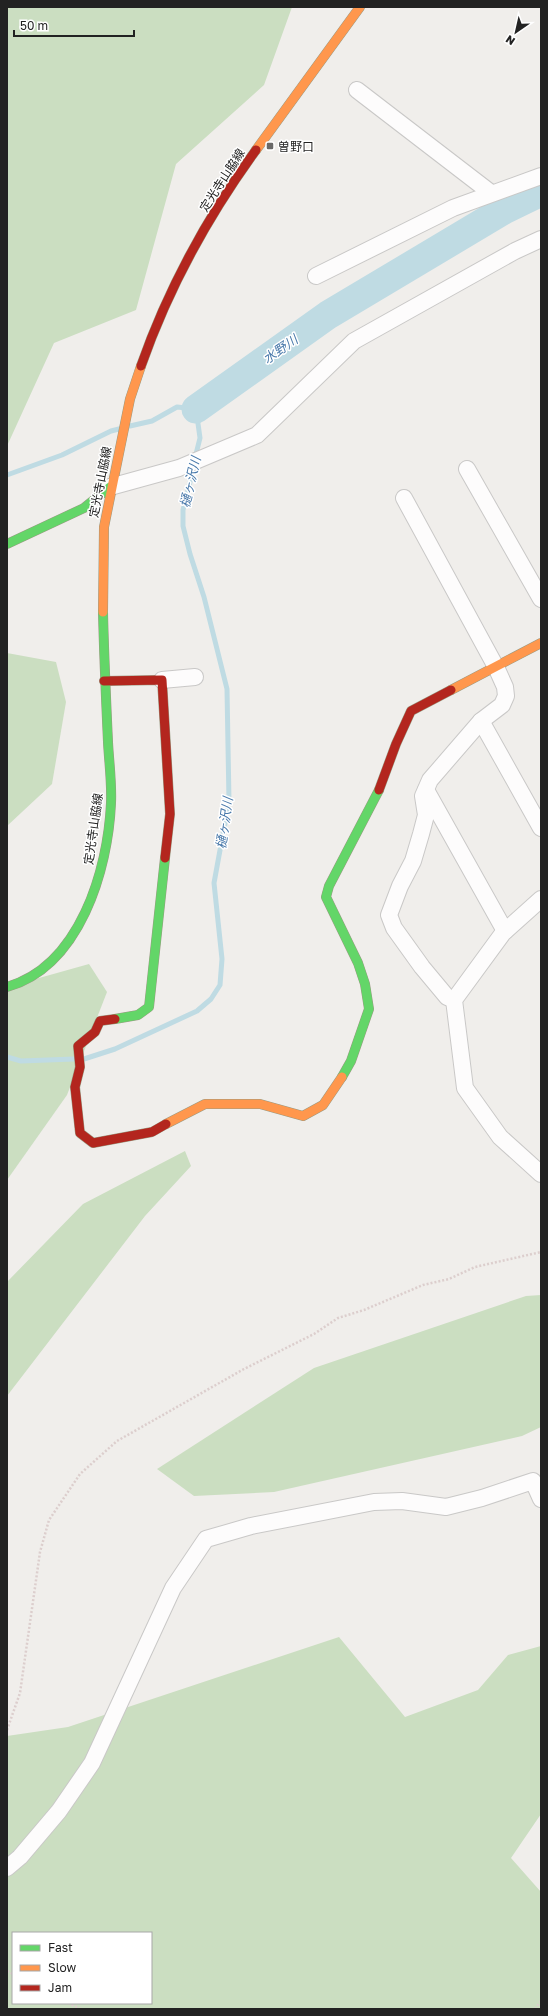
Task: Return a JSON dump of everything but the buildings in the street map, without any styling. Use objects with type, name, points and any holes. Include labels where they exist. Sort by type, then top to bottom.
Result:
[{"type":"street","name":"定光寺山脇線","points":[[7,987],[14,985],[43,968],[62,951],[77,929],[91,899],[104,855],[111,803],[104,681],[102,600],[104,527],[110,487],[130,399],[151,338],[168,297],[209,222],[246,164],[360,7]]},
{"type":"street","points":[[357,90],[491,192]]},
{"type":"street","points":[[316,276],[453,208],[491,192],[541,176]]},
{"type":"street","points":[[7,544],[84,508],[110,487],[179,468],[223,448],[257,435],[354,341],[515,251],[541,239]]},
{"type":"street","points":[[467,469],[541,599]]},
{"type":"street","points":[[404,498],[496,667],[505,687],[506,696],[502,705],[481,721],[449,755],[430,780],[423,796],[426,815],[413,861],[400,886],[389,915],[394,928],[422,967],[447,997],[454,1000]]},
{"type":"street","points":[[162,680],[170,814],[149,1006],[138,1015],[100,1021],[95,1032],[78,1046],[80,1067],[75,1087],[80,1133],[93,1143],[152,1132],[205,1104],[260,1104],[303,1116],[323,1105],[338,1084],[351,1061],[369,1009],[365,984],[358,963],[326,897],[329,886],[381,786],[396,744],[411,712],[541,643]]},
{"type":"street","points":[[104,681],[162,680],[195,677]]},
{"type":"street","points":[[481,721],[541,828]]},
{"type":"street","points":[[426,790],[505,931]]},
{"type":"street","points":[[541,899],[505,931],[454,1000],[465,1088],[500,1136],[541,1174]]},
{"type":"street","points":[[7,1868],[20,1858],[59,1811],[92,1762],[173,1588],[206,1539],[251,1526],[374,1502],[402,1501],[446,1507],[482,1498],[533,1481],[541,1498]]},
{"type":"path","points":[[7,1730],[20,1693],[40,1552],[49,1520],[80,1474],[111,1445],[244,1369],[314,1334],[338,1318],[364,1310],[423,1285],[449,1279],[475,1267],[541,1252]]},
{"type":"path","points":[[535,2009],[541,2001]]},
{"type":"path","points":[[70,2004],[81,2009]]},
{"type":"green space","points":[[7,7],[292,7],[264,85],[176,164],[136,310],[54,343],[7,446]]},
{"type":"green space","points":[[7,653],[56,662],[66,702],[52,784],[7,826]]},
{"type":"green space","points":[[89,964],[107,992],[67,1095],[7,1180],[7,987]]},
{"type":"green space","points":[[185,1151],[191,1166],[145,1216],[7,1396],[7,1282],[83,1204]]},
{"type":"green space","points":[[541,1295],[541,1427],[522,1436],[274,1492],[194,1496],[157,1469],[314,1368],[526,1296]]},
{"type":"green space","points":[[339,1637],[405,1717],[478,1690],[508,1655],[541,1646],[541,1814],[511,1858],[541,1892],[541,2009],[7,2009],[7,1736],[68,1727]]},
{"type":"waterway","name":"水野川","points":[[196,409],[328,315],[504,210],[541,192]]},
{"type":"waterway","name":"水野川","points":[[130,426],[152,421],[177,407],[196,409],[200,438],[195,458]]},
{"type":"waterway","name":"水野川","points":[[7,475],[62,455],[111,431],[119,429]]},
{"type":"waterway","name":"樋ヶ沢川","points":[[84,1059],[115,1049],[197,1011],[211,999],[220,985],[222,959],[214,883],[229,801],[227,689],[204,597],[190,554],[183,526],[183,510],[194,466]]},
{"type":"waterway","name":"樋ヶ沢川","points":[[7,1057],[21,1061],[74,1059]]},
{"type":"traffic: fast","points":[[7,544],[84,508],[110,487]]},
{"type":"traffic: fast","points":[[7,987],[32,976],[54,959],[71,937],[85,912],[96,885],[104,857],[109,829],[111,780],[103,612]]},
{"type":"traffic: fast","points":[[342,1077],[351,1061],[369,1009],[365,984],[358,963],[326,897],[329,886],[379,790]]},
{"type":"traffic: fast","points":[[115,1019],[138,1015],[149,1007],[165,858]]},
{"type":"traffic: slow","points":[[256,150],[360,7]]},
{"type":"traffic: slow","points":[[103,612],[104,527],[130,399],[141,366]]},
{"type":"traffic: slow","points":[[451,690],[541,643]]},
{"type":"traffic: slow","points":[[166,1124],[205,1104],[260,1104],[303,1116],[323,1105],[342,1077]]},
{"type":"traffic: jam","points":[[141,366],[164,309],[191,254],[238,175],[256,150]]},
{"type":"traffic: jam","points":[[104,681],[162,680],[170,814],[165,858]]},
{"type":"traffic: jam","points":[[379,790],[396,744],[411,711],[451,690]]},
{"type":"traffic: jam","points":[[115,1019],[100,1021],[95,1032],[78,1046],[80,1067],[75,1087],[80,1133],[93,1143],[152,1132],[166,1124]]},
{"type":"place","name":"曽野口","points":[[270,146]]}]
